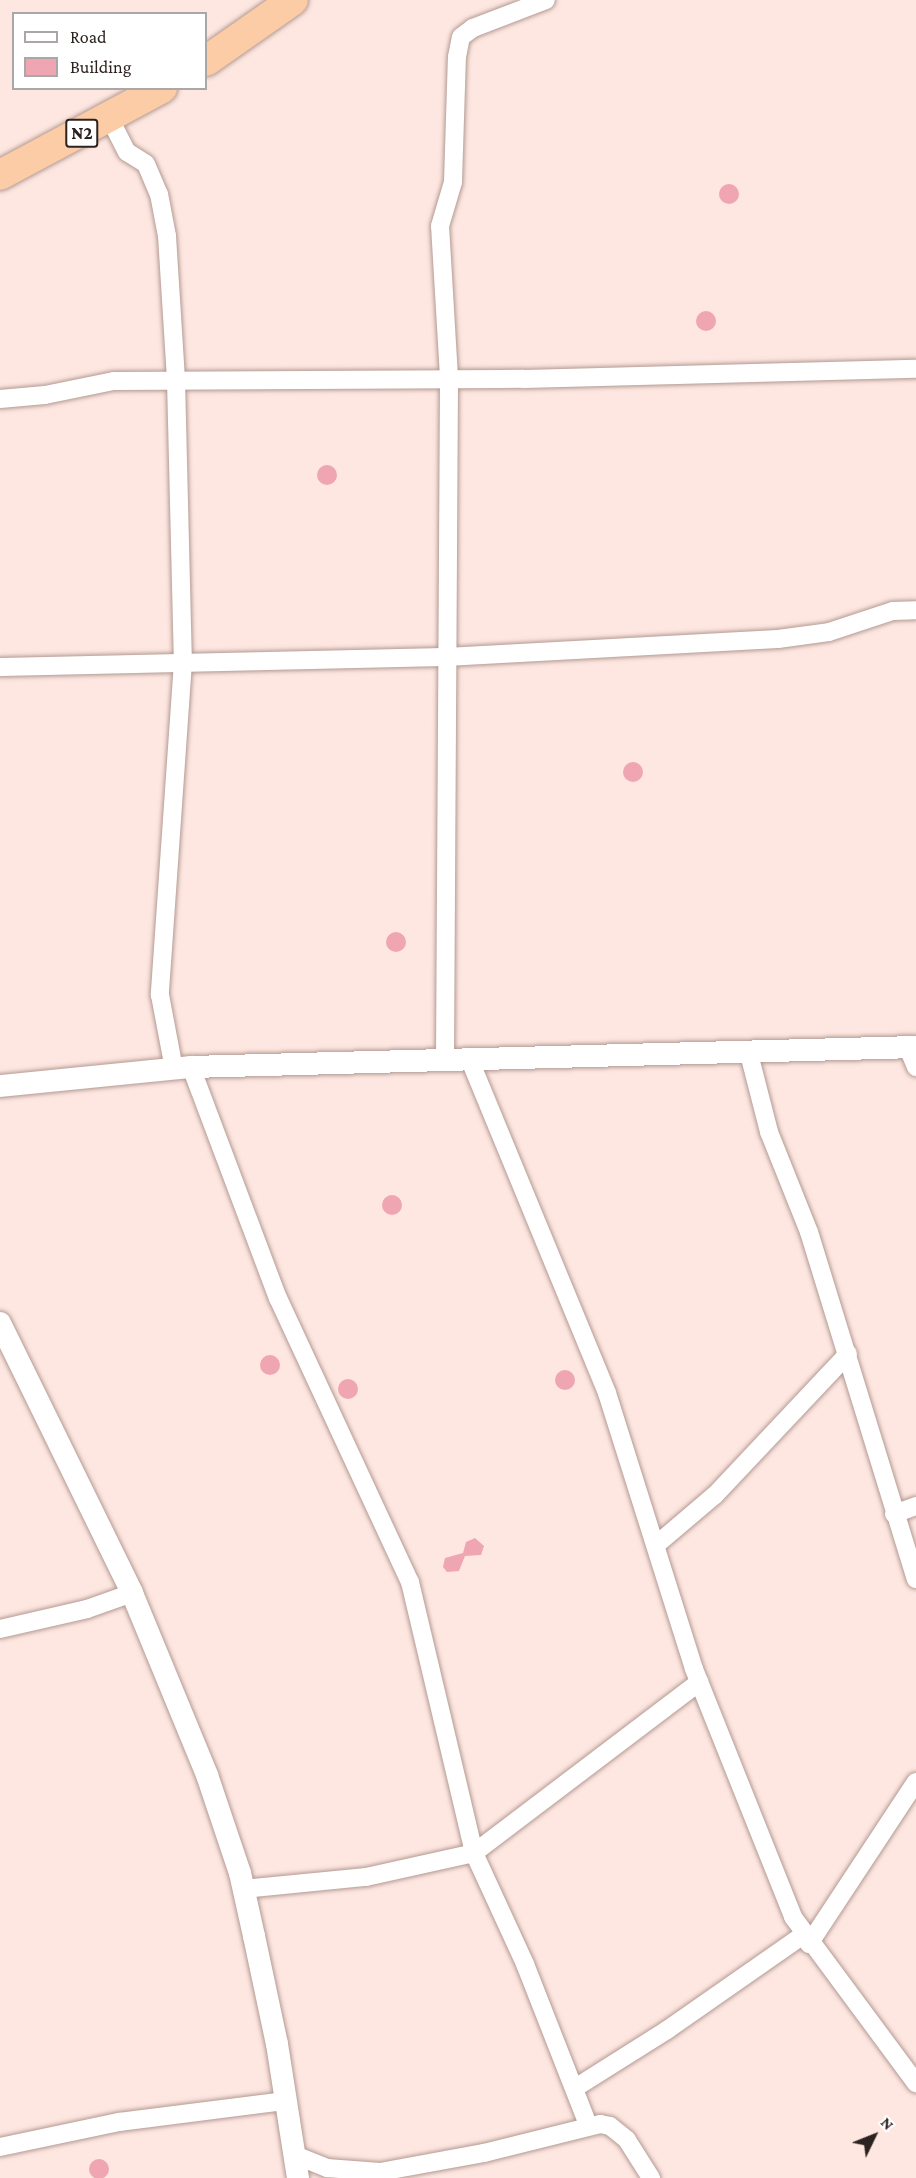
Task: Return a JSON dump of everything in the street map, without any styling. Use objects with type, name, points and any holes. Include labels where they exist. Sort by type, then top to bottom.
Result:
[{"type":"highway","points":[[207,60],[292,0]]},
{"type":"highway","name":"N2","points":[[0,175],[159,90]]},
{"type":"street","points":[[446,1058],[449,377],[440,226],[453,182],[458,48],[461,37],[473,28],[546,0]]},
{"type":"street","points":[[110,118],[127,152],[146,164],[162,206],[176,380],[183,662],[160,995],[182,1068],[278,1298],[410,1582],[474,1853],[588,2125]]},
{"type":"street","points":[[0,399],[45,395],[114,381],[524,378],[916,369]]},
{"type":"street","points":[[0,667],[446,657],[805,637],[893,610],[916,610]]},
{"type":"street","points":[[0,1086],[182,1068],[446,1058],[623,1058],[748,1050],[914,1054]]},
{"type":"street","points":[[748,1050],[770,1132],[809,1232],[848,1354],[894,1514],[916,1579]]},
{"type":"street","points":[[469,1058],[607,1394],[699,1682],[806,1940],[916,2083]]},
{"type":"street","points":[[1,1331],[132,1593],[207,1775],[243,1889],[286,2101],[298,2178]]},
{"type":"street","points":[[656,1545],[715,1494],[848,1354]]},
{"type":"street","points":[[894,1514],[916,1506]]},
{"type":"street","points":[[0,1629],[87,1608],[132,1593]]},
{"type":"street","points":[[243,1889],[366,1877],[474,1853],[699,1682]]},
{"type":"street","points":[[574,2088],[806,1940],[916,1782]]},
{"type":"street","points":[[0,2147],[118,2122],[286,2101]]},
{"type":"street","points":[[295,2155],[331,2173],[380,2172],[484,2153],[588,2125],[610,2126],[620,2133],[651,2178]]},
{"type":"building","points":[[729,184],[736,187],[739,194],[736,201],[729,204],[722,201],[719,194],[722,187]]},
{"type":"building","points":[[706,311],[713,314],[716,321],[713,328],[706,331],[699,328],[696,321],[699,314]]},
{"type":"building","points":[[327,465],[334,468],[337,475],[334,482],[327,485],[320,482],[317,475],[320,468]]},
{"type":"building","points":[[633,762],[640,765],[643,772],[640,779],[633,782],[626,779],[623,772],[626,765]]},
{"type":"building","points":[[396,932],[403,935],[406,942],[403,949],[396,952],[389,949],[386,942],[389,935]]},
{"type":"building","points":[[392,1195],[399,1198],[402,1205],[399,1212],[392,1215],[385,1212],[382,1205],[385,1198]]},
{"type":"building","points":[[270,1355],[277,1358],[280,1365],[277,1372],[270,1375],[263,1372],[260,1365],[263,1358]]},
{"type":"building","points":[[565,1370],[572,1373],[575,1380],[572,1387],[565,1390],[558,1387],[555,1380],[558,1373]]},
{"type":"building","points":[[348,1379],[355,1382],[358,1389],[355,1396],[348,1399],[341,1396],[338,1389],[341,1382]]},
{"type":"building","points":[[475,1538],[484,1546],[481,1555],[465,1556],[459,1571],[447,1572],[443,1567],[445,1558],[463,1553],[466,1542]]},
{"type":"building","points":[[99,2159],[106,2162],[109,2169],[106,2176],[99,2179],[92,2176],[89,2169],[92,2162]]}]
